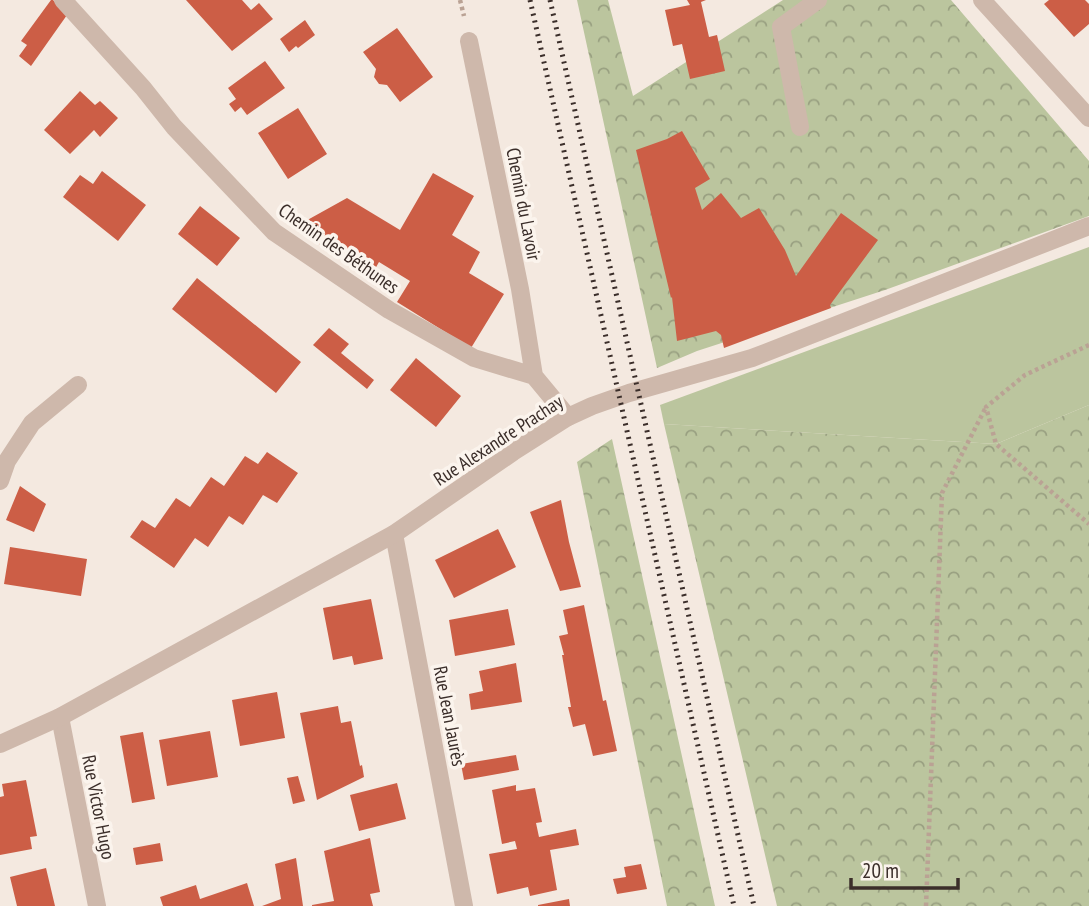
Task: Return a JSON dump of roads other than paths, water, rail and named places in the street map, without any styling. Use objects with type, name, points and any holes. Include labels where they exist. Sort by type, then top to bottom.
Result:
[{"type":"street","name":"Chemin des Béthunes","points":[[63,0],[143,88],[174,127],[274,232],[389,310],[474,358],[534,376]]},
{"type":"street","points":[[800,127],[781,27],[818,0]]},
{"type":"street","points":[[982,0],[1089,118]]},
{"type":"street","name":"Chemin du Lavoir","points":[[469,41],[520,289],[534,376]]},
{"type":"street","name":"Rue Alexandre Prachay","points":[[0,744],[60,717],[394,534],[568,417],[629,393],[752,358],[1089,226]]},
{"type":"street","points":[[534,376],[568,417]]},
{"type":"street","points":[[0,481],[7,461],[32,423],[78,385]]},
{"type":"street","name":"Rue Jean Jaurès","points":[[394,534],[464,906]]},
{"type":"street","name":"Rue Victor Hugo","points":[[60,717],[97,906]]},
{"type":"railway","points":[[530,0],[734,906]]},
{"type":"railway","points":[[550,0],[754,906]]}]
